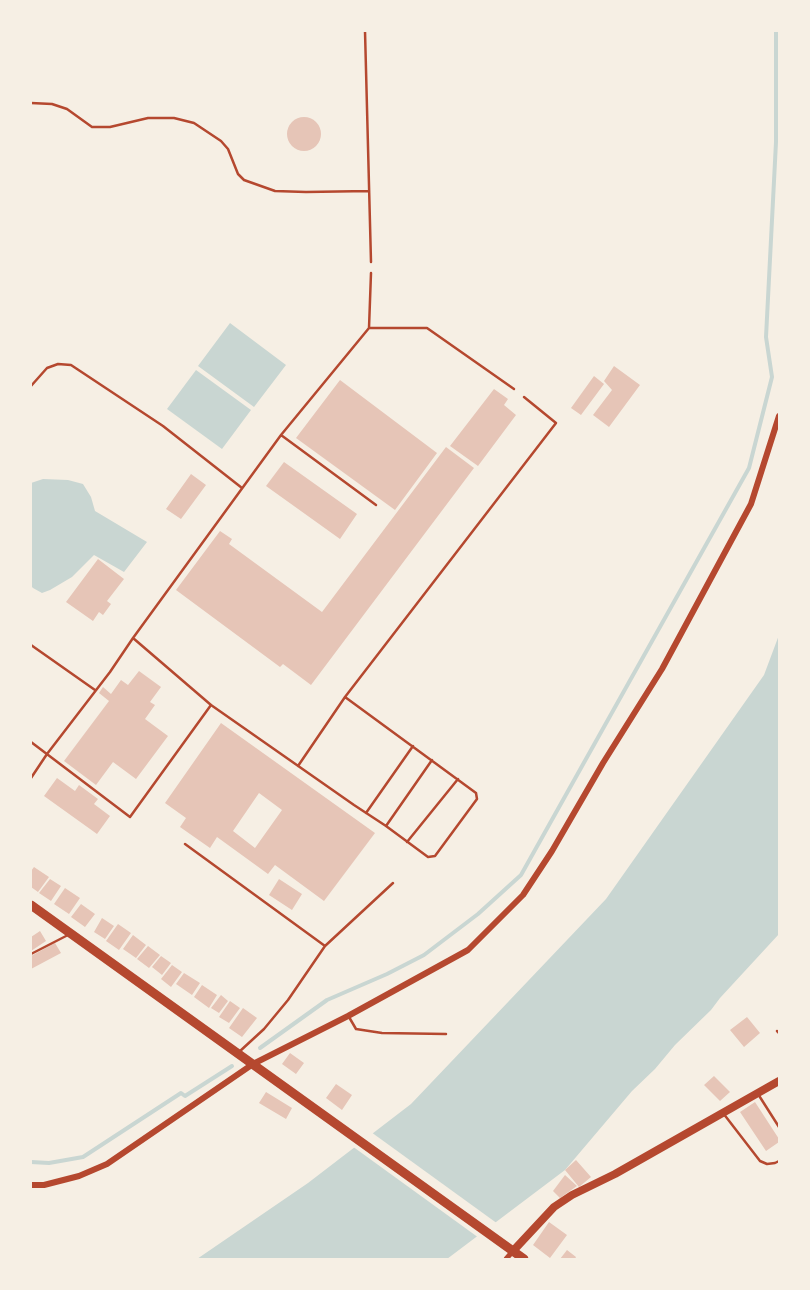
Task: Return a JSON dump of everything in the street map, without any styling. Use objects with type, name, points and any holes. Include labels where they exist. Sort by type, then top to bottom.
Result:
[{"type":"highway","points":[[31,904],[524,1259]]},
{"type":"main road","points":[[510,1248],[554,1207],[572,1195],[615,1174],[779,1081]]},
{"type":"street","points":[[31,1185],[44,1185],[79,1176],[107,1164],[253,1064],[348,1016],[468,950],[523,895],[552,851],[603,763],[662,669],[751,504],[779,416]]},
{"type":"street","points":[[506,1259],[510,1248]]},
{"type":"lane","points":[[364,31],[371,262]]},
{"type":"lane","points":[[31,103],[52,104],[67,109],[92,127],[110,127],[148,118],[174,118],[194,123],[221,141],[228,149],[238,174],[244,180],[275,191],[369,191]]},
{"type":"lane","points":[[31,778],[281,435],[370,328],[371,273]]},
{"type":"lane","points":[[370,328],[427,328],[514,389]]},
{"type":"lane","points":[[31,386],[47,368],[58,364],[70,365],[163,426],[242,488]]},
{"type":"lane","points":[[298,766],[345,697],[556,422],[524,397]]},
{"type":"lane","points":[[281,435],[376,505]]},
{"type":"lane","points":[[133,638],[211,705],[428,857],[435,856],[477,799],[476,793],[345,697]]},
{"type":"lane","points":[[31,645],[95,690]]},
{"type":"lane","points":[[31,742],[130,817],[211,705]]},
{"type":"lane","points":[[366,813],[413,746]]},
{"type":"lane","points":[[386,826],[432,760]]},
{"type":"lane","points":[[407,842],[458,779]]},
{"type":"lane","points":[[185,844],[325,946]]},
{"type":"lane","points":[[238,1053],[264,1029],[288,1000],[325,946],[393,883]]},
{"type":"lane","points":[[31,954],[71,933]]},
{"type":"lane","points":[[348,1016],[356,1029],[382,1033],[446,1034]]},
{"type":"lane","points":[[757,1092],[779,1127]]},
{"type":"lane","points":[[722,1112],[760,1161],[767,1164],[779,1161]]},
{"type":"shaded area","points":[[230,323],[286,365],[254,407],[198,366]]},
{"type":"shaded area","points":[[196,370],[251,410],[222,449],[167,409]]},
{"type":"shaded area","points":[[43,479],[68,480],[83,484],[91,497],[95,511],[147,542],[124,572],[94,555],[72,577],[50,590],[42,593],[31,586],[31,483]]},
{"type":"shaded area","points":[[779,635],[779,934],[711,1010],[632,1091],[565,1170],[447,1259],[197,1259],[308,1183],[411,1104],[606,899],[764,675]]},
{"type":"pier","points":[[371,1132],[498,1224],[479,1238],[352,1146]]},
{"type":"building","points":[[304,117],[316,122],[321,134],[316,146],[304,151],[292,146],[287,134],[292,122]]},
{"type":"building","points":[[614,366],[640,385],[609,427],[593,415],[612,390],[604,381]]},
{"type":"building","points":[[594,376],[604,384],[581,415],[571,408]]},
{"type":"building","points":[[340,380],[437,453],[395,510],[296,438]]},
{"type":"building","points":[[494,389],[508,399],[504,405],[516,415],[478,466],[450,446]]},
{"type":"building","points":[[446,447],[474,468],[311,685],[283,664],[280,667],[176,590],[220,531],[232,539],[229,544],[322,612]]},
{"type":"building","points":[[284,462],[357,514],[340,539],[266,486]]},
{"type":"building","points":[[191,474],[206,485],[181,519],[166,509]]},
{"type":"building","points":[[98,559],[124,579],[107,601],[111,604],[103,615],[99,612],[93,621],[66,602]]},
{"type":"building","points":[[139,671],[161,687],[150,702],[155,705],[145,719],[168,736],[136,779],[113,762],[96,785],[64,761],[109,701],[99,693],[103,687],[111,694],[121,680],[128,685]]},
{"type":"building","points":[[221,723],[375,833],[324,901],[275,865],[268,874],[217,837],[210,848],[180,827],[186,818],[165,803]],"holes":[[[259,793],[282,810],[255,848],[233,831]]]},
{"type":"building","points":[[57,778],[75,791],[79,785],[98,799],[94,804],[110,816],[97,834],[44,796]]},
{"type":"building","points":[[34,867],[49,877],[38,892],[31,887],[31,871]]},
{"type":"building","points":[[50,879],[61,886],[51,901],[39,893]]},
{"type":"building","points":[[279,879],[302,894],[292,910],[269,895]]},
{"type":"building","points":[[65,888],[80,898],[69,914],[54,904]]},
{"type":"building","points":[[81,904],[95,914],[85,927],[71,917]]},
{"type":"building","points":[[102,918],[114,926],[105,939],[94,932]]},
{"type":"building","points":[[118,924],[131,933],[119,950],[106,941]]},
{"type":"building","points":[[40,931],[46,941],[31,951],[31,937]]},
{"type":"building","points":[[133,935],[146,945],[136,958],[123,949]]},
{"type":"building","points":[[55,943],[61,953],[31,969],[31,956]]},
{"type":"building","points":[[148,946],[160,955],[149,968],[137,959]]},
{"type":"building","points":[[161,956],[171,963],[162,975],[152,967]]},
{"type":"building","points":[[172,965],[182,972],[171,987],[161,979]]},
{"type":"building","points":[[184,973],[200,983],[192,995],[176,984]]},
{"type":"building","points":[[202,985],[217,995],[209,1008],[194,997]]},
{"type":"building","points":[[221,995],[228,1001],[219,1013],[211,1008]]},
{"type":"building","points":[[230,1001],[240,1008],[229,1023],[219,1017]]},
{"type":"building","points":[[243,1008],[257,1018],[242,1037],[229,1028]]},
{"type":"building","points":[[747,1017],[760,1033],[744,1047],[730,1030]]},
{"type":"building","points":[[290,1053],[304,1063],[296,1074],[282,1064]]},
{"type":"building","points":[[714,1076],[730,1092],[720,1101],[704,1085]]},
{"type":"building","points":[[336,1084],[352,1095],[342,1110],[326,1098]]},
{"type":"building","points":[[266,1092],[292,1108],[286,1119],[259,1103]]},
{"type":"building","points":[[755,1102],[779,1139],[779,1142],[766,1151],[740,1112]]},
{"type":"building","points":[[576,1160],[591,1177],[579,1187],[565,1170]]},
{"type":"building","points":[[565,1175],[577,1186],[560,1198],[553,1191]]},
{"type":"building","points":[[549,1222],[567,1235],[550,1258],[533,1245]]},
{"type":"building","points":[[567,1250],[576,1257],[575,1259],[560,1259]]},
{"type":"waterway","points":[[260,1048],[327,1000],[387,974],[424,955],[478,914],[521,875],[749,468],[772,377],[766,337],[776,142],[776,31]]},
{"type":"waterway","points":[[31,1162],[49,1163],[83,1157],[181,1093],[185,1096],[232,1066]]}]
